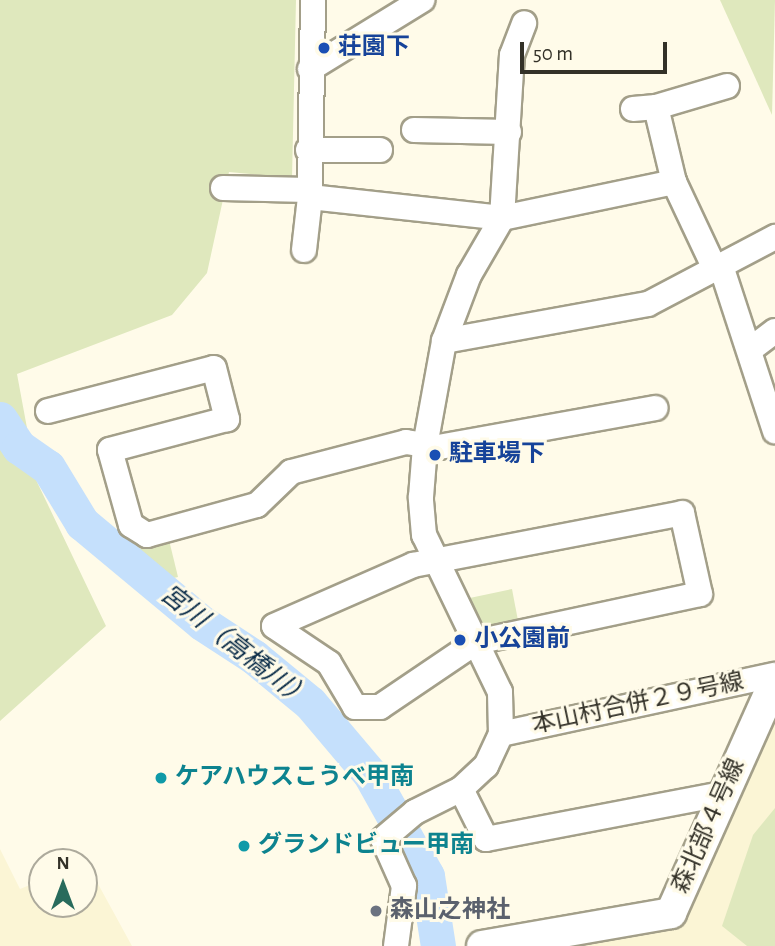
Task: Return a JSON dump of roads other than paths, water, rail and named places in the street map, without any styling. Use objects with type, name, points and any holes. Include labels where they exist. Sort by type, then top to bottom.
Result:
[{"type":"street","points":[[304,250],[309,193],[313,0]]},
{"type":"street","points":[[310,69],[422,0]]},
{"type":"street","points":[[396,946],[404,886],[383,839],[415,812],[461,789],[486,766],[501,734],[500,692],[424,536],[425,446],[444,341],[469,275],[502,218],[512,55],[524,23]]},
{"type":"street","points":[[727,86],[645,108],[674,182],[718,267],[751,349],[773,419]]},
{"type":"street","points":[[414,130],[509,132]]},
{"type":"street","points":[[308,150],[380,150]]},
{"type":"street","points":[[223,188],[309,193],[502,218],[674,182]]},
{"type":"street","points":[[444,341],[648,304],[775,237]]},
{"type":"street","points":[[751,349],[775,331]]},
{"type":"street","points":[[48,411],[214,368],[227,419],[110,450],[131,525],[147,536],[257,505],[291,472],[406,442],[439,447],[656,408]]},
{"type":"street","points":[[682,513],[700,594],[476,642],[380,708],[355,707],[329,663],[274,626],[413,565],[436,562],[682,513]]},
{"type":"street","name":"本山村合併２９号線","points":[[501,734],[775,677]]},
{"type":"street","name":"森北部４号線","points":[[482,946],[671,913],[775,677]]},
{"type":"street","points":[[461,789],[486,839],[722,794]]},
{"type":"waterway","name":"宮川（高橋川）","points":[[0,419],[19,447],[48,467],[82,523],[202,623],[254,657],[310,703],[370,774],[427,876],[438,946]]},
{"type":"place","name":"荘園下","points":[[324,48]]},
{"type":"place","name":"駐車場下","points":[[435,455]]},
{"type":"place","name":"小公園前","points":[[460,640]]},
{"type":"place","name":"ケアハウスこうべ甲南","points":[[161,778]]},
{"type":"place","name":"グランドビュー甲南","points":[[244,846]]},
{"type":"place","name":"森山之神社","points":[[376,911]]}]
